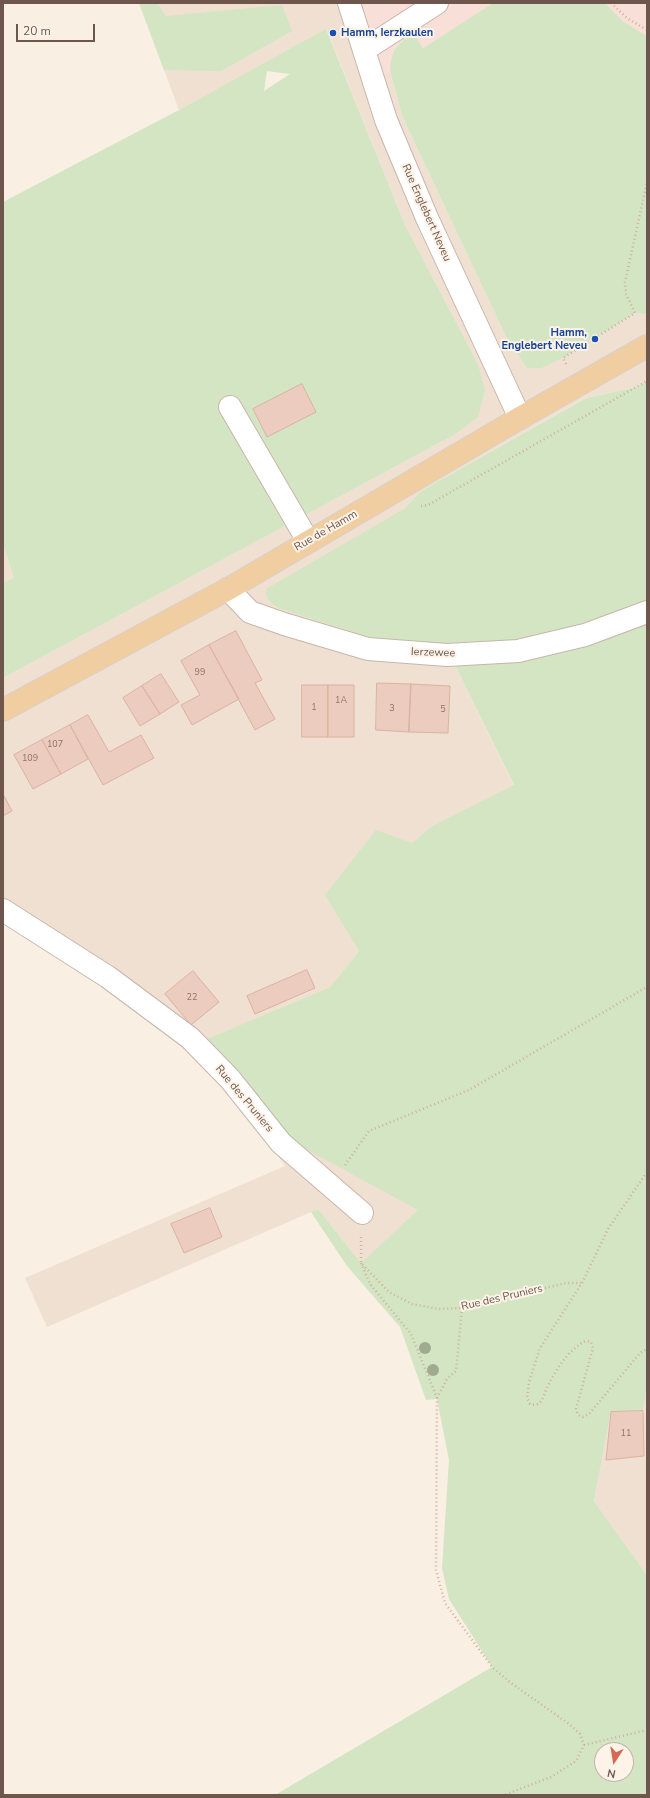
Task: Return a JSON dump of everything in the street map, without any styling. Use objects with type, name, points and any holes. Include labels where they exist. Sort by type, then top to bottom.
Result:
[{"type":"main road","name":"Rue de Hamm","points":[[3,710],[228,589],[520,418],[647,346]]},
{"type":"street","name":"Rue Englebert Neveu","points":[[348,3],[386,120],[427,218],[520,418]]},
{"type":"street","points":[[364,50],[437,3]]},
{"type":"street","points":[[230,407],[308,541]]},
{"type":"street","name":"Ierzewee","points":[[228,589],[250,612],[368,649],[447,655],[518,651],[585,635],[647,612]]},
{"type":"street","name":"Rue des Pruniers","points":[[3,910],[108,977],[190,1038],[230,1079],[281,1143],[362,1213]]},
{"type":"path","points":[[611,3],[627,18],[647,30]]},
{"type":"path","points":[[593,412],[563,358],[635,313],[626,294],[625,282],[647,182]]},
{"type":"path","points":[[329,1186],[369,1131],[469,1090],[647,987]]},
{"type":"path","points":[[647,1172],[608,1229],[582,1283],[540,1348],[529,1382],[527,1398],[530,1404],[536,1405],[542,1401],[546,1390],[560,1364],[575,1346],[585,1340],[591,1342],[593,1348],[576,1409],[578,1415],[583,1417],[589,1414],[640,1353],[647,1349]]},
{"type":"path","points":[[362,1213],[361,1263],[370,1284],[411,1334],[437,1398],[436,1570],[445,1603],[492,1667],[511,1684],[569,1724],[580,1734],[584,1745],[576,1761],[551,1777],[504,1795]]},
{"type":"path","name":"Rue des Pruniers","points":[[361,1263],[389,1292],[412,1304],[439,1309],[462,1308],[566,1283],[582,1283]]},
{"type":"path","points":[[437,1398],[446,1379],[456,1371],[462,1308]]},
{"type":"path","points":[[584,1745],[647,1730]]},
{"type":"shaded area","points":[[139,3],[349,3],[374,81],[390,71],[403,118],[509,343],[527,368],[542,368],[563,358],[635,313],[647,314],[647,381],[637,387],[585,398],[421,491],[404,509],[269,601],[280,609],[369,637],[446,647],[514,786],[432,826],[412,843],[326,895],[359,951],[330,987],[206,1040],[363,1179],[419,1210],[361,1263],[318,1209],[47,1327],[25,1278],[285,1166],[225,1084],[184,1045],[101,984],[3,921],[3,678],[452,436],[478,364],[405,225],[327,30],[179,110]]},
{"type":"shaded area","points":[[349,3],[493,3],[423,48],[414,34],[402,41],[394,50],[390,71],[374,81]]},
{"type":"shaded area","points":[[605,3],[647,3],[647,36],[624,22]]},
{"type":"shaded area","points":[[3,545],[14,578],[3,582]]},
{"type":"shaded area","points":[[647,1384],[647,1575],[594,1501],[611,1412],[643,1411]]},
{"type":"green space","points":[[139,3],[157,3],[166,16],[282,5],[292,31],[221,71],[164,70]]},
{"type":"green space","points":[[493,3],[605,3],[624,22],[647,36],[647,314],[635,313],[563,358],[542,368],[527,368],[509,343],[403,118],[390,71],[394,50],[402,41],[414,34],[423,48]]},
{"type":"green space","points":[[326,29],[405,225],[478,364],[485,390],[478,417],[452,436],[3,678],[3,582],[14,578],[3,545],[3,202],[179,110]],"holes":[[[267,71],[290,74],[264,91]]]},
{"type":"green space","points":[[647,381],[647,1384],[643,1411],[611,1412],[594,1501],[647,1575],[647,1795],[275,1795],[492,1667],[449,1599],[442,1568],[449,1460],[437,1399],[426,1400],[400,1327],[347,1266],[311,1212],[318,1209],[361,1263],[418,1210],[289,1140],[205,1040],[330,987],[359,951],[325,895],[376,830],[412,843],[432,826],[514,785],[446,647],[369,637],[280,609],[268,599],[266,596],[266,589],[404,509],[421,491],[586,398],[637,387]]},
{"type":"building","points":[[302,384],[316,412],[267,437],[253,409]]},
{"type":"building","points":[[236,631],[262,680],[255,683],[275,719],[255,730],[209,645]]},
{"type":"building","points":[[209,645],[239,699],[192,725],[181,705],[200,695],[181,661]]},
{"type":"building","points":[[161,674],[179,702],[160,714],[142,686]]},
{"type":"building","points":[[377,683],[411,684],[409,732],[376,730]]},
{"type":"building","points":[[411,684],[450,686],[448,733],[409,732]]},
{"type":"building","points":[[302,685],[328,685],[328,737],[302,737]]},
{"type":"building","points":[[328,685],[354,685],[354,737],[328,737]]},
{"type":"building","points":[[142,686],[160,714],[140,726],[123,698]]},
{"type":"building","points":[[88,715],[109,752],[141,735],[154,758],[103,785],[70,725]]},
{"type":"building","points":[[70,725],[88,759],[61,774],[42,740]]},
{"type":"building","points":[[42,740],[61,774],[33,789],[14,755]]},
{"type":"building","points":[[3,794],[12,811],[3,816]]},
{"type":"building","points":[[307,970],[315,988],[255,1014],[247,996]]},
{"type":"building","points":[[193,971],[219,1002],[191,1025],[165,994]]},
{"type":"building","points":[[210,1208],[222,1237],[184,1253],[171,1224]]},
{"type":"building","points":[[643,1411],[644,1456],[606,1460],[611,1412]]},
{"type":"place","name":"Hamm, Ierzkaulen","points":[[333,33]]},
{"type":"place","name":"Hamm, Englebert Neveu","points":[[595,339]]}]
